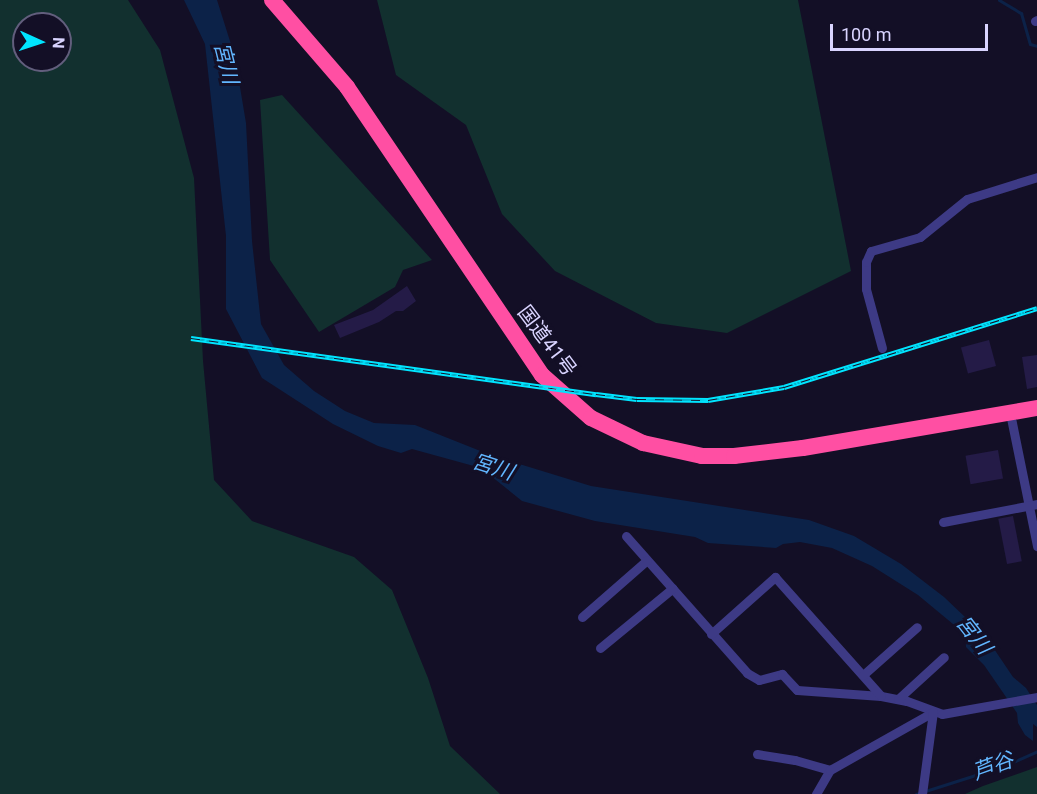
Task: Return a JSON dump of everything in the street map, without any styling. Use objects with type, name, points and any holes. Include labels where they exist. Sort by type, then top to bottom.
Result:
[{"type":"highway","name":"国道41号","points":[[272,0],[347,87],[542,375],[567,400],[591,418],[643,443],[702,456],[768,453],[1037,408]]},
{"type":"street","points":[[882,348],[866,289],[866,262],[871,251],[920,237],[967,199],[1037,177]]},
{"type":"street","points":[[1010,413],[1033,505],[1037,546]]},
{"type":"street","points":[[943,522],[1033,505]]},
{"type":"street","points":[[626,536],[747,673],[759,680],[782,674],[797,690],[881,696],[898,699],[933,712],[949,713],[1037,698]]},
{"type":"street","points":[[582,617],[647,560]]},
{"type":"street","points":[[711,634],[775,578],[881,696]]},
{"type":"street","points":[[600,648],[673,588]]},
{"type":"street","points":[[863,675],[917,627]]},
{"type":"street","points":[[898,699],[944,657]]},
{"type":"street","points":[[816,794],[830,770],[933,712]]},
{"type":"street","points":[[922,790],[933,712]]},
{"type":"street","points":[[757,754],[795,760],[830,770]]},
{"type":"green space","points":[[0,0],[128,0],[160,50],[194,178],[203,361],[214,480],[252,521],[354,557],[392,590],[428,678],[450,746],[500,794],[0,794]]},
{"type":"green space","points":[[377,0],[798,0],[851,271],[727,333],[656,323],[555,271],[502,214],[466,125],[396,75]]},
{"type":"green space","points":[[282,95],[432,260],[403,270],[395,287],[319,332],[270,260],[260,100]]},
{"type":"green space","points":[[1037,767],[1037,794],[965,794],[983,786]]},
{"type":"water","name":"宮川","points":[[184,0],[217,0],[235,57],[246,123],[252,241],[261,324],[284,365],[314,391],[345,411],[374,423],[415,425],[493,456],[591,486],[809,520],[854,536],[901,564],[944,597],[986,637],[1013,677],[1026,688],[1037,705],[1037,727],[1033,724],[1033,741],[1025,735],[1018,723],[1017,713],[984,665],[966,647],[965,634],[918,595],[872,566],[832,548],[800,542],[783,544],[776,548],[708,543],[695,537],[595,521],[522,501],[481,468],[412,449],[401,453],[378,446],[333,424],[262,378],[226,309],[226,236],[205,44]]},
{"type":"building","points":[[407,286],[416,301],[403,311],[396,311],[379,322],[340,338],[334,325],[373,310]]},
{"type":"building","points":[[989,340],[996,366],[968,374],[961,348]]},
{"type":"building","points":[[1037,355],[1037,387],[1027,389],[1022,357]]},
{"type":"building","points":[[998,450],[1003,479],[971,484],[966,456]]},
{"type":"building","points":[[1013,516],[1022,561],[1007,564],[998,519]]},
{"type":"waterway","points":[[999,0],[1021,13],[1030,44],[1037,46]]},
{"type":"waterway","name":"芦谷","points":[[916,794],[1004,766],[1037,751]]},
{"type":"railway","points":[[191,338],[637,399],[708,400],[784,387],[1037,308]]}]
